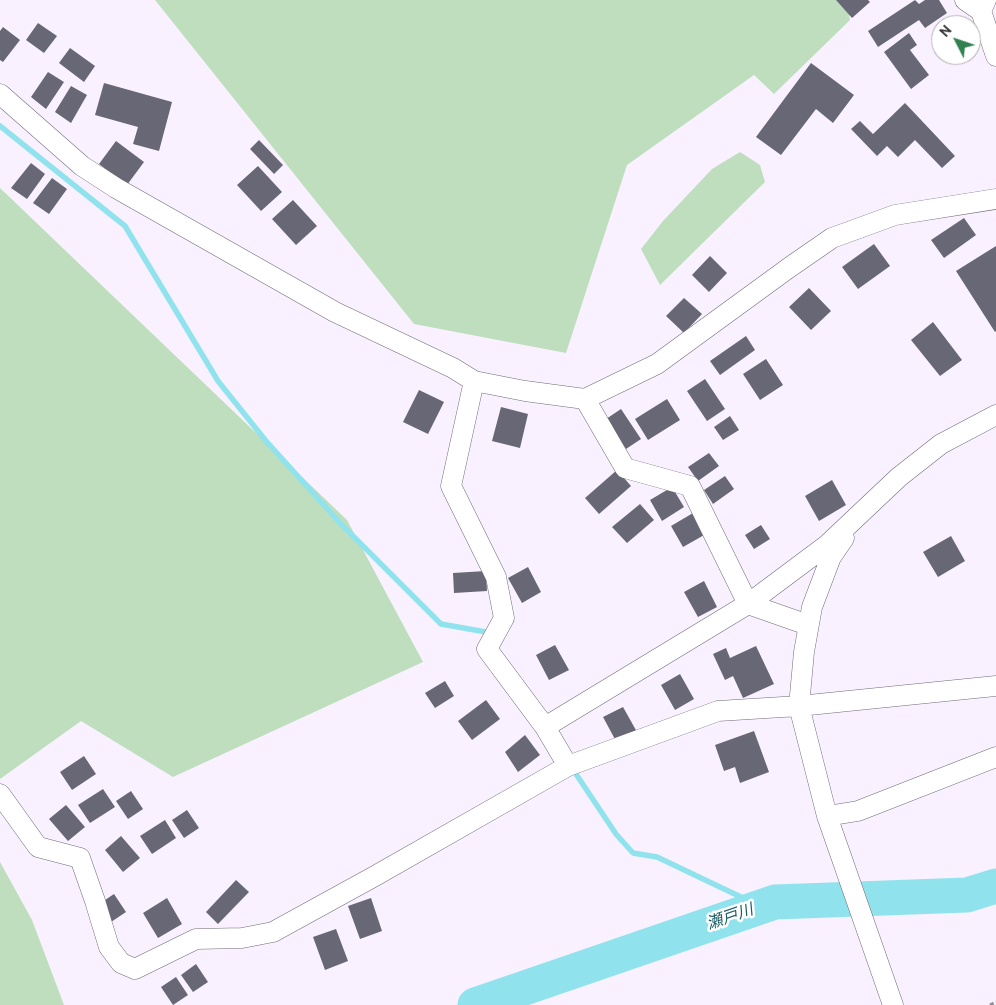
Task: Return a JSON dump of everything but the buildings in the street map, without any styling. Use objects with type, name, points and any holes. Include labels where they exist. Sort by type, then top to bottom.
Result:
[{"type":"street","points":[[977,4],[996,56]]},
{"type":"street","points":[[0,94],[82,166],[116,188],[334,312],[453,368],[474,381],[525,391],[585,399],[657,364],[782,272],[832,238],[895,215],[996,199]]},
{"type":"street","points":[[474,381],[451,486],[496,577],[504,618],[486,649],[545,727],[568,766]]},
{"type":"street","points":[[585,399],[625,468],[690,486],[748,604],[808,625]]},
{"type":"street","points":[[545,727],[748,604],[827,545],[899,477],[941,444],[996,415]]},
{"type":"street","points":[[860,514],[831,557],[812,607],[804,652],[799,706],[826,816],[893,1005]]},
{"type":"street","points":[[0,794],[38,847],[80,858],[109,946],[121,963],[135,969],[196,939],[242,938],[273,932],[568,766],[718,712],[799,706],[996,686]]},
{"type":"street","points":[[826,816],[858,811],[996,757]]},
{"type":"path","points":[[990,1005],[996,1002]]},
{"type":"green space","points":[[155,0],[847,0],[850,20],[774,94],[754,75],[627,165],[566,353],[414,324]]},
{"type":"green space","points":[[740,152],[760,165],[765,182],[660,285],[641,249],[663,221],[712,169]]},
{"type":"green space","points":[[0,188],[347,520],[423,662],[173,777],[81,721],[0,779]]},
{"type":"green space","points":[[0,862],[32,920],[64,1005],[0,1005]]},
{"type":"waterway","points":[[0,126],[125,226],[218,381],[266,441],[341,524],[441,624],[486,632],[489,638]]},
{"type":"waterway","points":[[572,768],[616,834],[633,853],[657,857],[743,898],[775,902]]},
{"type":"waterway","name":"瀬戸川","points":[[475,1005],[775,902],[967,895],[996,886]]}]
